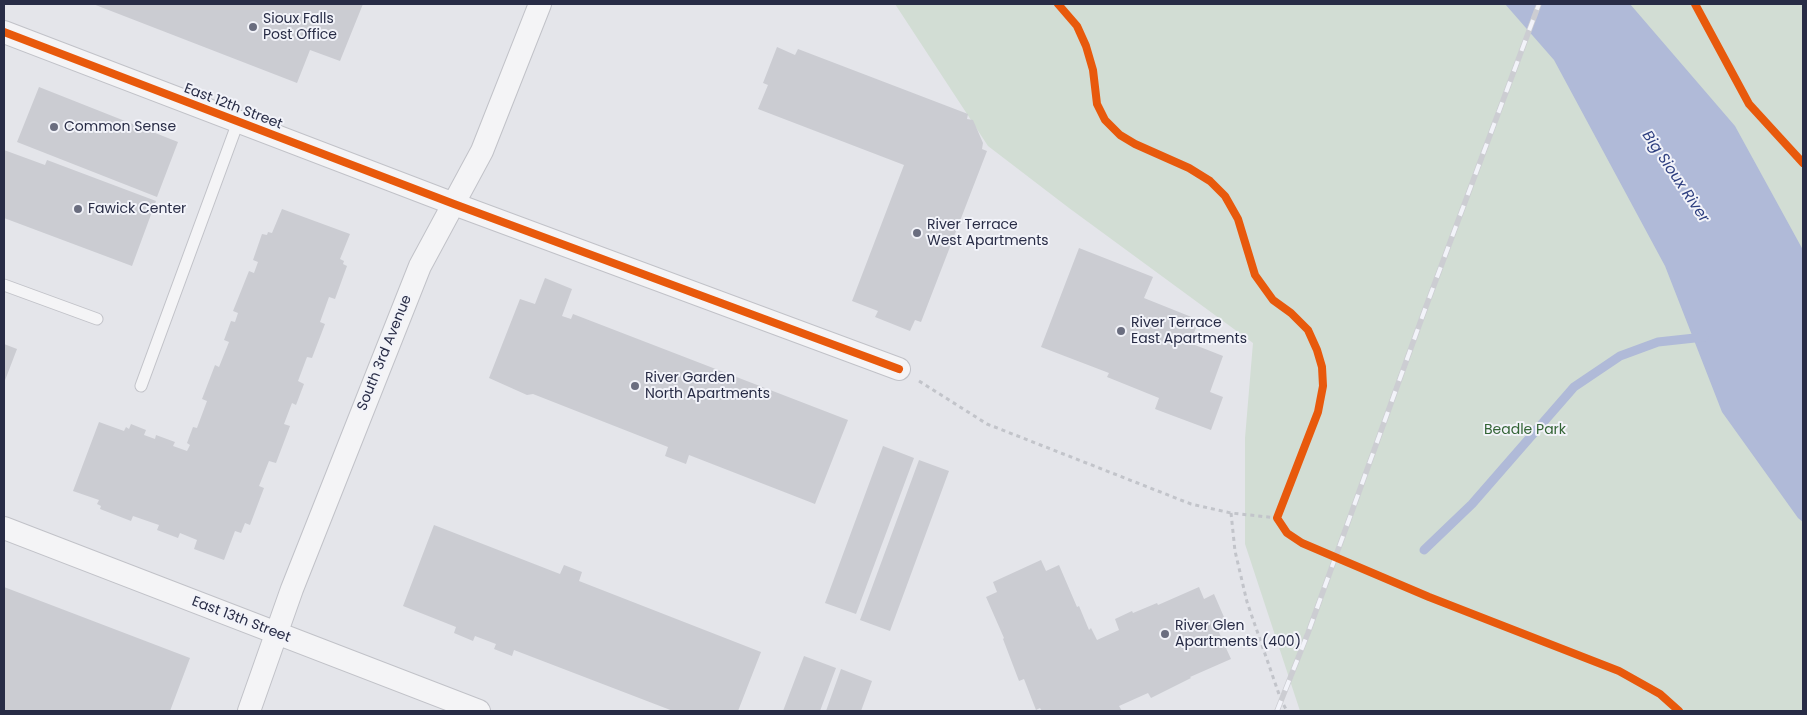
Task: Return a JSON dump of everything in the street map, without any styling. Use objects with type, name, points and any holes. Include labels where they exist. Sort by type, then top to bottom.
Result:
[{"type":"street","name":"South 3rd Avenue","points":[[249,711],[295,580],[420,266],[482,151],[540,4]]},
{"type":"street","name":"East 12th Street","points":[[4,32],[454,204],[899,369]]},
{"type":"street","name":"East 13th Street","points":[[4,528],[479,711]]},
{"type":"lane","points":[[141,386],[238,122]]},
{"type":"lane","points":[[4,285],[97,319]]},
{"type":"path","points":[[899,369],[988,424],[1191,504],[1231,513],[1277,518]]},
{"type":"path","points":[[1277,518],[1281,509]]},
{"type":"path","points":[[1231,513],[1235,551],[1248,602],[1282,700],[1288,711]]},
{"type":"path","points":[[1277,518],[1282,526]]},
{"type":"green space","name":"Beadle Park","points":[[895,4],[1803,4],[1803,711],[1300,711],[1245,544],[1245,438],[1253,343],[988,146]]},
{"type":"water","name":"Big Sioux River","points":[[1505,4],[1630,4],[1735,126],[1803,250],[1803,522],[1798,518],[1722,412],[1665,266],[1554,60]]},
{"type":"building","name":"Sioux Falls Post Office","points":[[93,4],[363,4],[340,61],[310,50],[297,83]]},
{"type":"building","name":"River Terrace West Apartments","points":[[777,47],[795,55],[798,49],[968,114],[967,119],[973,120],[983,143],[982,149],[987,151],[921,322],[915,320],[910,331],[875,317],[878,311],[852,301],[904,165],[758,109],[768,85],[763,83]]},
{"type":"building","points":[[39,87],[178,142],[157,197],[17,142]]},
{"type":"building","name":"Fawick Center","points":[[4,150],[45,165],[47,160],[156,201],[132,266],[4,218]]},
{"type":"building","points":[[282,209],[350,234],[340,259],[347,266],[335,299],[329,297],[320,322],[325,324],[312,358],[307,357],[298,381],[304,384],[296,405],[292,403],[284,424],[290,426],[276,463],[269,461],[259,486],[264,488],[250,525],[245,523],[241,533],[235,531],[224,560],[194,549],[197,540],[180,533],[178,538],[157,530],[159,525],[133,516],[131,521],[100,509],[101,506],[97,504],[99,500],[73,491],[99,422],[124,431],[126,427],[129,429],[131,424],[146,430],[144,435],[155,439],[156,435],[175,442],[173,446],[187,451],[190,445],[187,443],[193,427],[197,428],[207,401],[202,399],[215,365],[219,367],[229,342],[224,340],[231,321],[235,322],[238,313],[233,311],[249,271],[254,273],[258,262],[253,260],[262,234],[272,233]]},
{"type":"building","name":"River Terrace East Apartments","points":[[1079,248],[1153,277],[1144,298],[1199,320],[1190,343],[1223,356],[1210,392],[1223,397],[1211,430],[1155,409],[1159,398],[1107,377],[1109,373],[1041,347]]},
{"type":"building","name":"River Garden North Apartments","points":[[545,278],[572,289],[562,316],[571,319],[573,314],[848,420],[815,504],[689,455],[686,464],[665,456],[668,447],[533,394],[527,395],[489,378],[520,299],[535,304]]},
{"type":"building","points":[[4,344],[17,349],[4,383]]},
{"type":"building","points":[[883,446],[914,458],[856,614],[825,603]]},
{"type":"building","points":[[919,460],[949,471],[890,631],[860,620]]},
{"type":"building","points":[[434,525],[560,574],[564,565],[582,572],[579,581],[761,652],[738,711],[673,711],[514,650],[512,656],[494,649],[496,644],[475,636],[473,641],[454,633],[456,627],[403,606]]},
{"type":"building","name":"River Glen Apartments (400)","points":[[1041,560],[1046,571],[1059,565],[1077,607],[1079,606],[1089,630],[1091,628],[1097,640],[1119,630],[1115,619],[1132,611],[1133,613],[1157,603],[1158,605],[1199,587],[1204,599],[1214,594],[1227,624],[1217,628],[1231,659],[1190,677],[1151,698],[1148,693],[1119,706],[1122,711],[1042,711],[1040,708],[1036,710],[1024,679],[1019,681],[1004,638],[986,597],[997,592],[993,582]]},
{"type":"building","points":[[4,587],[190,658],[170,711],[4,711]]},
{"type":"building","points":[[804,656],[836,668],[820,711],[783,711]]},
{"type":"building","points":[[841,669],[872,681],[861,711],[826,711]]},
{"type":"waterway","points":[[1424,550],[1472,504],[1574,387],[1620,356],[1658,342],[1704,337]]},
{"type":"railway","points":[[1277,711],[1308,633],[1424,312],[1539,4]]},
{"type":"cycle path","points":[[1058,4],[1077,26],[1086,46],[1093,70],[1097,104],[1105,120],[1120,135],[1135,144],[1189,168],[1210,181],[1225,196],[1238,219],[1255,275],[1273,300],[1291,313],[1308,330],[1317,350],[1322,367],[1323,386],[1318,412],[1277,518],[1287,533],[1302,543],[1429,597],[1619,671],[1660,694],[1679,711]]},
{"type":"cycle path","points":[[1695,4],[1749,104],[1803,163]]},
{"type":"cycle path","points":[[4,32],[454,204],[899,369]]},
{"type":"place","name":"Sioux Falls Post Office","points":[[253,27]]},
{"type":"place","name":"Common Sense","points":[[54,127]]},
{"type":"place","name":"Fawick Center","points":[[78,209]]},
{"type":"place","name":"River Terrace West Apartments","points":[[917,233]]},
{"type":"place","name":"River Terrace East Apartments","points":[[1121,331]]},
{"type":"place","name":"River Garden North Apartments","points":[[635,386]]},
{"type":"place","name":"River Glen Apartments (400)","points":[[1165,634]]}]
